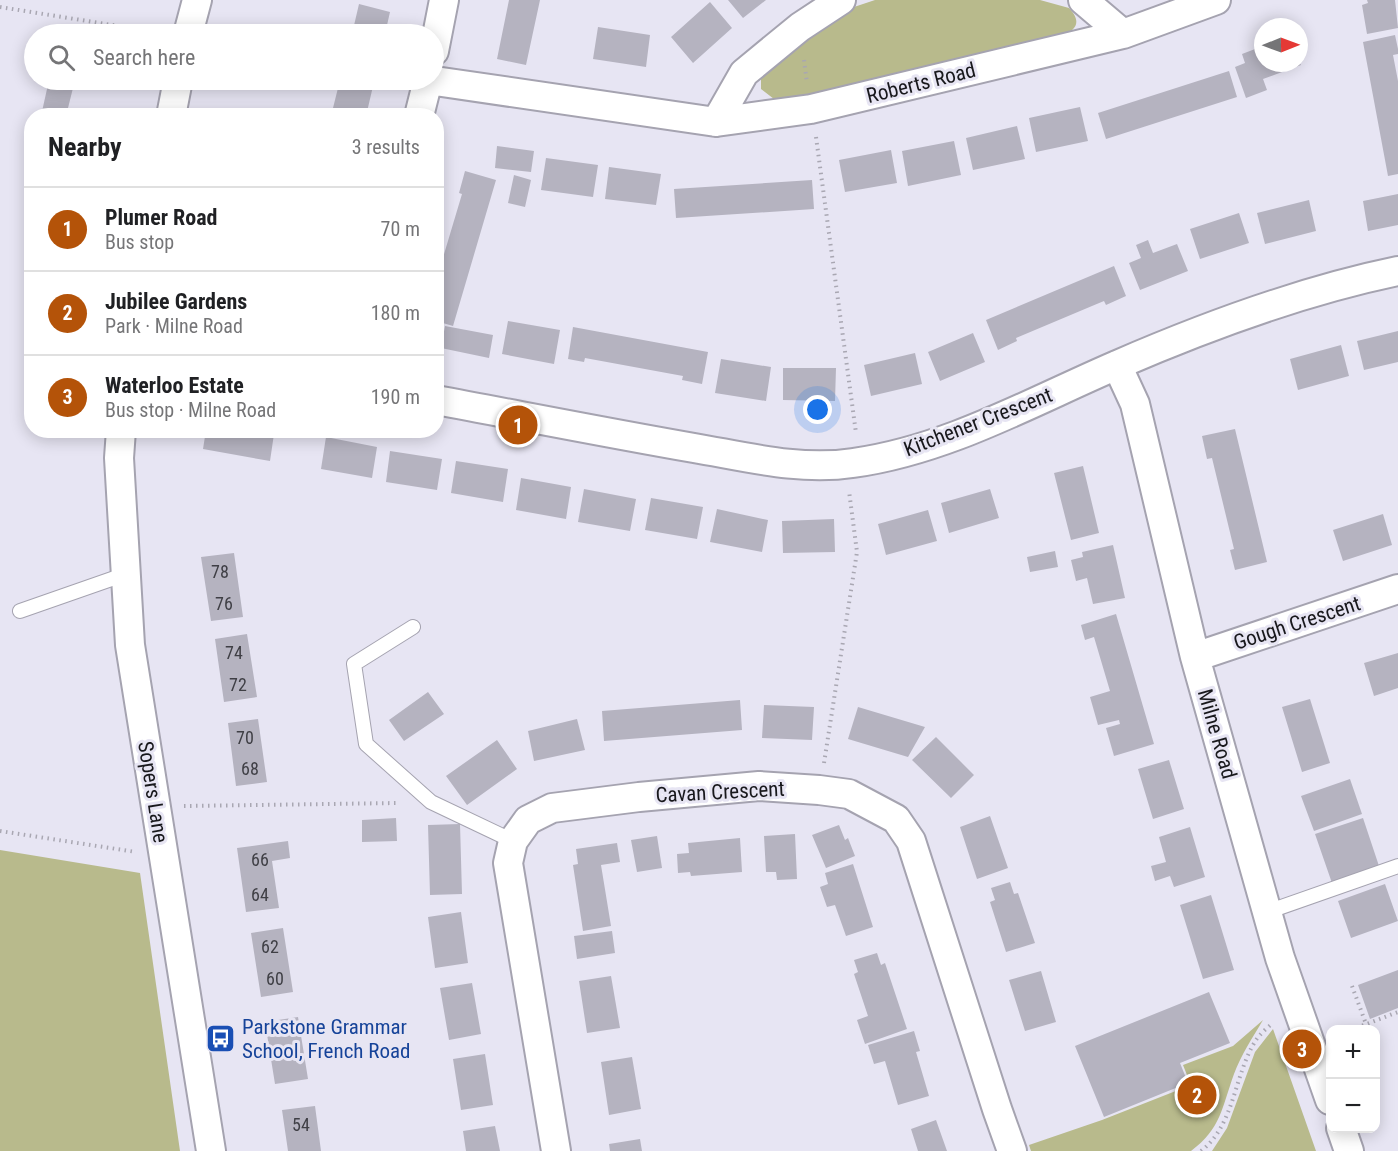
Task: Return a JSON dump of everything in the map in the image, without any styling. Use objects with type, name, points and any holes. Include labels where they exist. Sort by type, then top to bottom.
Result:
[{"type":"street","points":[[190,24],[196,0]]},
{"type":"street","points":[[439,24],[444,0]]},
{"type":"street","points":[[716,122],[744,73],[800,27],[841,0]]},
{"type":"street","points":[[1083,0],[1123,34]]},
{"type":"street","name":"Roberts Road","points":[[444,82],[716,122],[811,110],[1123,34],[1216,0]]},
{"type":"street","points":[[173,108],[176,90]]},
{"type":"street","points":[[421,108],[426,90]]},
{"type":"street","name":"Kitchener Crescent","points":[[444,402],[794,466],[852,463],[920,449],[998,419],[1117,365],[1293,298],[1398,271]]},
{"type":"street","name":"Milne Road","points":[[1117,365],[1135,404],[1195,657],[1280,958],[1326,1089]]},
{"type":"street","name":"Sopers Lane","points":[[120,438],[119,458],[130,645],[211,1151]]},
{"type":"street","name":"Gough Crescent","points":[[1195,657],[1398,589]]},
{"type":"street","name":"Cavan Crescent","points":[[513,841],[528,820],[552,808],[759,786],[849,794],[896,819],[911,841],[1012,1151]]},
{"type":"street","points":[[513,841],[508,863],[556,1151]]},
{"type":"street","points":[[1343,1133],[1349,1151]]},
{"type":"lane","points":[[20,611],[126,574]]},
{"type":"lane","points":[[413,627],[354,664],[366,744],[431,802],[513,841]]},
{"type":"lane","points":[[1267,912],[1398,866]]},
{"type":"path","points":[[0,7],[106,24]]},
{"type":"path","points":[[800,27],[857,439],[849,493],[857,552],[819,790]]},
{"type":"path","points":[[156,806],[431,802]]},
{"type":"path","points":[[0,831],[163,856]]},
{"type":"path","points":[[1352,986],[1366,1024]]},
{"type":"path","points":[[1363,1025],[1398,1012]]},
{"type":"path","points":[[1201,1151],[1210,1144],[1226,1118],[1240,1076],[1257,1039],[1272,1023],[1300,1015]]},
{"type":"green space","points":[[875,0],[1040,0],[1069,8],[1076,22],[1070,32],[1049,39],[788,99],[774,99],[761,89],[761,76],[848,9]]},
{"type":"green space","points":[[0,850],[140,873],[180,1151],[0,1151]]},
{"type":"green space","points":[[1263,1020],[1237,1067],[1215,1126],[1191,1151],[1031,1151],[1029,1145],[1102,1120],[1191,1085],[1183,1065],[1233,1046]]},
{"type":"green space","points":[[1273,1029],[1316,1151],[1212,1151],[1227,1128],[1255,1052]]},
{"type":"building","points":[[509,0],[540,0],[526,65],[497,59]]},
{"type":"building","points":[[728,0],[766,0],[743,18]]},
{"type":"building","points":[[1367,0],[1395,0],[1398,28],[1367,34],[1362,5],[1368,3]]},
{"type":"building","points":[[710,2],[732,28],[693,63],[671,37]]},
{"type":"building","points":[[359,4],[390,12],[387,24],[354,24]]},
{"type":"building","points":[[598,27],[650,35],[646,67],[593,59]]},
{"type":"building","points":[[1395,35],[1398,49],[1398,54],[1393,55],[1398,81],[1398,174],[1388,176],[1363,42]]},
{"type":"building","points":[[1254,49],[1254,72],[1282,72],[1263,79],[1267,90],[1246,98],[1235,67],[1245,63],[1242,54]]},
{"type":"building","points":[[1229,71],[1237,97],[1106,139],[1098,113]]},
{"type":"building","points":[[47,90],[72,90],[68,108],[43,108]]},
{"type":"building","points":[[338,90],[372,90],[368,108],[333,108]]},
{"type":"building","points":[[1080,107],[1088,141],[1036,152],[1029,118]]},
{"type":"building","points":[[1017,126],[1025,159],[973,170],[966,138]]},
{"type":"building","points":[[954,141],[961,175],[908,186],[902,151]]},
{"type":"building","points":[[497,146],[534,151],[531,172],[495,168]]},
{"type":"building","points":[[891,150],[897,183],[845,192],[839,160]]},
{"type":"building","points":[[546,158],[598,165],[593,197],[541,190]]},
{"type":"building","points":[[609,167],[661,174],[656,205],[605,199]]},
{"type":"building","points":[[465,171],[496,180],[453,326],[444,323],[444,254],[462,194],[459,193]]},
{"type":"building","points":[[514,175],[531,180],[525,207],[508,203]]},
{"type":"building","points":[[812,180],[814,209],[676,218],[674,189]]},
{"type":"building","points":[[1398,194],[1398,225],[1368,231],[1363,201]]},
{"type":"building","points":[[1309,200],[1316,231],[1265,244],[1257,213]]},
{"type":"building","points":[[1239,213],[1249,243],[1200,259],[1190,229]]},
{"type":"building","points":[[1148,240],[1153,253],[1177,244],[1188,271],[1140,290],[1129,263],[1141,258],[1136,245]]},
{"type":"building","points":[[1114,266],[1126,296],[1106,305],[1104,301],[1016,338],[1017,341],[998,350],[986,320]]},
{"type":"building","points":[[508,321],[560,330],[554,364],[502,354]]},
{"type":"building","points":[[445,326],[493,335],[489,358],[444,349]]},
{"type":"building","points":[[573,327],[708,352],[702,384],[682,380],[683,376],[585,358],[584,362],[568,359]]},
{"type":"building","points":[[1398,331],[1398,362],[1364,370],[1357,341]]},
{"type":"building","points":[[973,333],[985,362],[940,381],[928,352]]},
{"type":"building","points":[[1341,345],[1349,376],[1298,390],[1290,359]]},
{"type":"building","points":[[915,353],[922,384],[871,396],[864,365]]},
{"type":"building","points":[[721,359],[771,367],[766,401],[715,393]]},
{"type":"building","points":[[783,368],[836,368],[835,401],[783,400]]},
{"type":"building","points":[[1235,429],[1267,562],[1235,570],[1230,550],[1234,549],[1212,458],[1207,459],[1202,436]]},
{"type":"building","points":[[205,438],[273,438],[270,461],[203,449]]},
{"type":"building","points":[[326,438],[377,447],[372,478],[321,469]]},
{"type":"building","points":[[390,451],[442,459],[437,490],[386,482]]},
{"type":"building","points":[[456,461],[508,469],[503,502],[451,493]]},
{"type":"building","points":[[1083,466],[1099,533],[1071,540],[1054,473]]},
{"type":"building","points":[[521,478],[571,487],[566,519],[516,510]]},
{"type":"building","points":[[584,489],[636,499],[630,531],[578,522]]},
{"type":"building","points":[[990,489],[999,518],[949,533],[941,503]]},
{"type":"building","points":[[651,498],[703,507],[697,539],[645,530]]},
{"type":"building","points":[[717,509],[768,520],[762,552],[710,542]]},
{"type":"building","points":[[928,510],[937,541],[886,555],[878,524]]},
{"type":"building","points":[[1383,514],[1392,545],[1343,561],[1333,530]]},
{"type":"building","points":[[834,519],[835,552],[783,553],[782,521]]},
{"type":"building","points":[[1113,545],[1125,598],[1093,604],[1087,578],[1076,581],[1071,560],[1083,557],[1082,552]]},
{"type":"building","points":[[1055,551],[1058,567],[1030,572],[1027,557]]},
{"type":"building","points":[[234,553],[243,617],[211,621],[201,557]]},
{"type":"building","points":[[1116,614],[1154,744],[1114,756],[1106,728],[1120,724],[1119,720],[1098,725],[1090,697],[1110,691],[1094,637],[1085,640],[1081,625]]},
{"type":"building","points":[[247,634],[257,697],[224,702],[215,639]]},
{"type":"building","points":[[1398,653],[1398,688],[1374,696],[1364,663]]},
{"type":"building","points":[[428,692],[444,714],[404,741],[389,720]]},
{"type":"building","points":[[1310,699],[1330,763],[1302,772],[1282,707]]},
{"type":"building","points":[[740,700],[742,730],[604,741],[602,711]]},
{"type":"building","points":[[764,705],[814,707],[812,740],[762,738]]},
{"type":"building","points":[[858,707],[925,727],[908,757],[848,739]]},
{"type":"building","points":[[258,719],[267,782],[236,786],[228,723]]},
{"type":"building","points":[[577,719],[585,750],[534,761],[528,731]]},
{"type":"building","points":[[936,737],[974,775],[951,798],[912,760]]},
{"type":"building","points":[[497,740],[517,769],[467,805],[446,776]]},
{"type":"building","points":[[1169,760],[1184,809],[1153,819],[1138,769]]},
{"type":"building","points":[[1350,779],[1362,814],[1314,831],[1301,796]]},
{"type":"building","points":[[990,816],[1008,868],[977,879],[960,827]]},
{"type":"building","points":[[396,818],[397,841],[362,842],[362,820]]},
{"type":"building","points":[[1363,818],[1380,869],[1333,886],[1315,834]]},
{"type":"building","points":[[460,824],[462,894],[430,895],[428,825]]},
{"type":"building","points":[[839,825],[845,840],[848,838],[855,856],[826,868],[812,835]]},
{"type":"building","points":[[1190,827],[1205,877],[1174,887],[1170,876],[1155,881],[1151,866],[1166,862],[1159,837]]},
{"type":"building","points":[[795,834],[797,879],[777,880],[776,872],[766,872],[764,836]]},
{"type":"building","points":[[657,836],[662,868],[637,872],[631,840]]},
{"type":"building","points":[[740,838],[742,872],[691,876],[690,872],[678,873],[677,854],[689,853],[688,843]]},
{"type":"building","points":[[288,841],[290,858],[272,861],[279,908],[246,912],[237,848]]},
{"type":"building","points":[[617,843],[620,862],[601,865],[611,926],[583,931],[573,865],[578,864],[576,849]]},
{"type":"building","points":[[853,864],[873,927],[846,936],[835,905],[827,907],[820,887],[828,884],[825,873]]},
{"type":"building","points":[[1010,882],[1014,894],[1018,893],[1035,943],[1006,952],[990,902],[995,900],[991,888]]},
{"type":"building","points":[[1385,884],[1398,921],[1351,938],[1338,901]]},
{"type":"building","points":[[1211,895],[1234,970],[1203,979],[1180,905]]},
{"type":"building","points":[[461,912],[468,963],[435,968],[428,917]]},
{"type":"building","points":[[283,928],[293,992],[261,997],[251,933]]},
{"type":"building","points":[[612,931],[615,953],[577,959],[574,936]]},
{"type":"building","points":[[877,953],[881,965],[885,963],[907,1029],[865,1044],[857,1020],[868,1016],[854,974],[858,972],[854,960]]},
{"type":"building","points":[[1398,970],[1398,1008],[1370,1019],[1358,985]]},
{"type":"building","points":[[1041,971],[1056,1022],[1025,1031],[1009,980]]},
{"type":"building","points":[[611,976],[620,1028],[587,1033],[579,981]]},
{"type":"building","points":[[472,983],[481,1034],[449,1040],[440,988]]},
{"type":"building","points":[[1209,992],[1230,1043],[1180,1063],[1188,1083],[1104,1117],[1075,1046]]},
{"type":"building","points":[[298,1017],[308,1079],[275,1084],[265,1022]]},
{"type":"building","points":[[914,1031],[920,1051],[916,1052],[929,1096],[898,1105],[885,1061],[874,1064],[868,1045]]},
{"type":"building","points":[[485,1054],[493,1105],[461,1110],[453,1059]]},
{"type":"building","points":[[632,1057],[641,1109],[609,1115],[601,1062]]},
{"type":"building","points":[[315,1106],[321,1151],[288,1151],[282,1110]]},
{"type":"building","points":[[936,1120],[947,1151],[918,1151],[911,1129]]},
{"type":"building","points":[[495,1126],[500,1151],[466,1151],[463,1131]]},
{"type":"building","points":[[640,1139],[642,1151],[610,1151],[609,1144]]},
{"type":"place","name":"Plumer Road","points":[[518,425]]},
{"type":"place","name":"Parkstone Grammar School, French Road","points":[[221,1039]]},
{"type":"place","name":"Waterloo Estate","points":[[1302,1049]]},
{"type":"place","name":"Jubilee Gardens","points":[[1197,1095]]}]
